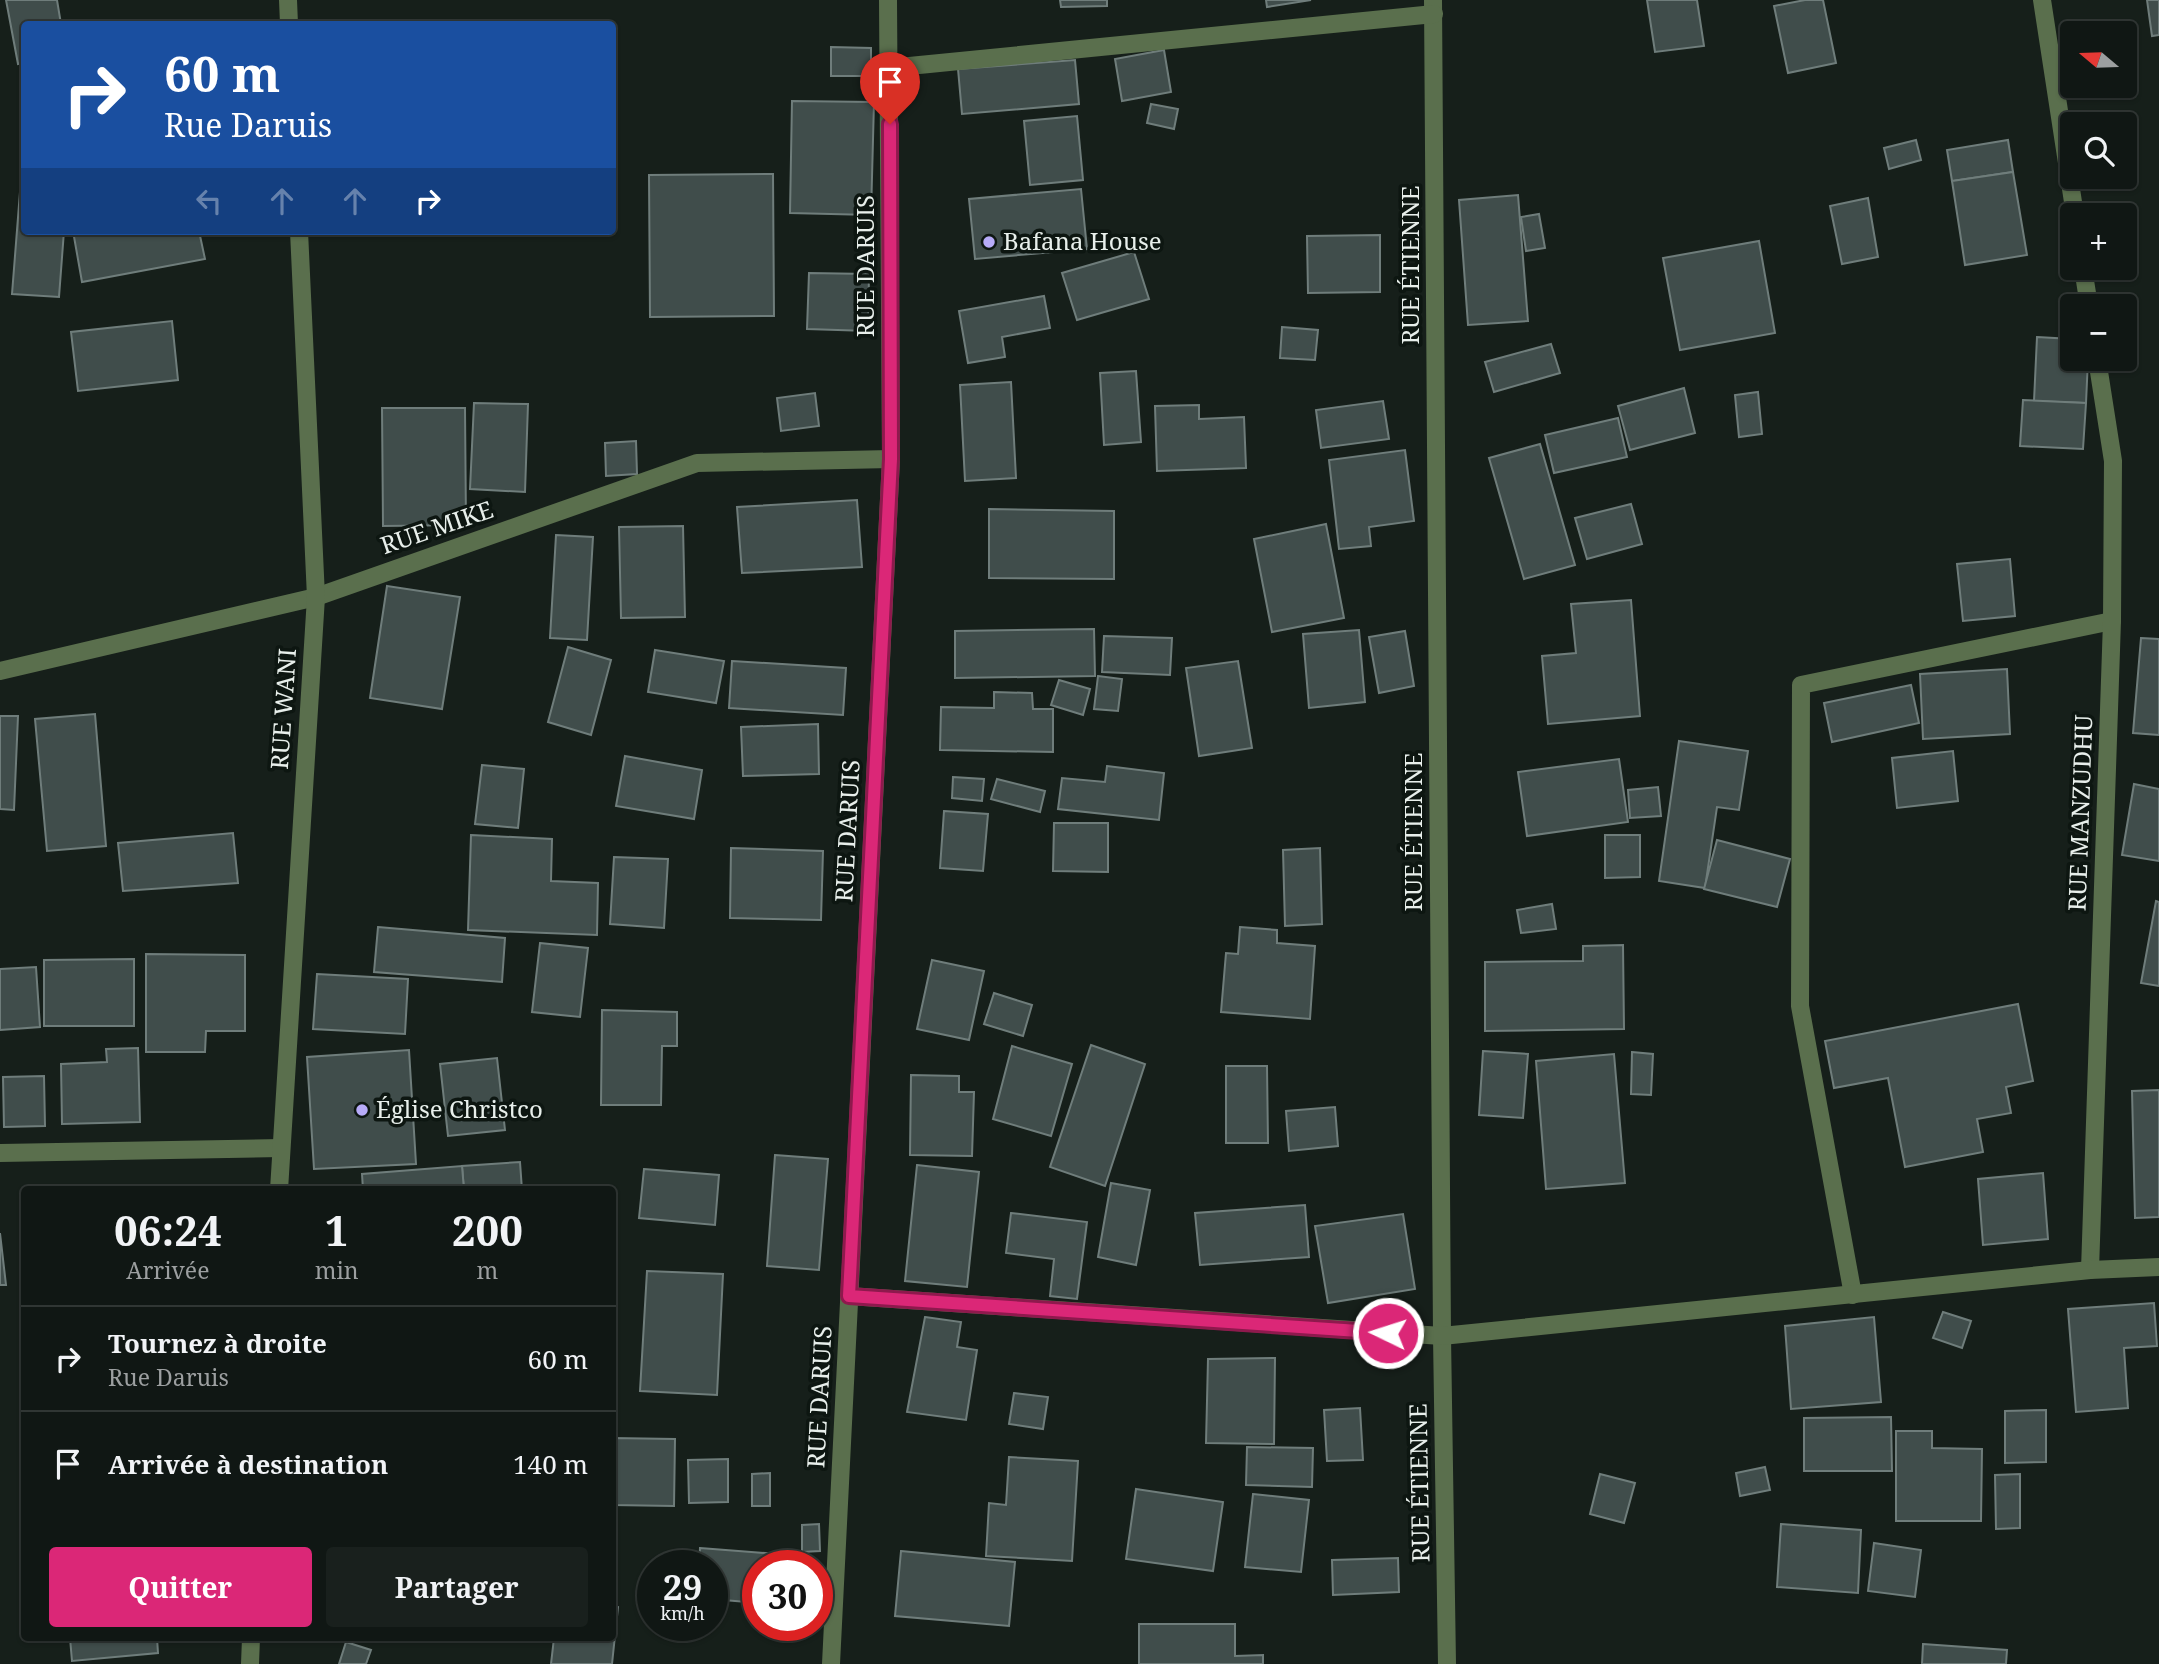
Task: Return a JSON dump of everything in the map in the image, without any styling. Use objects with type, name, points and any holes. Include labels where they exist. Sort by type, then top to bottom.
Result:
[{"type":"street","points":[[288,0],[289,21]]},
{"type":"street","name":"RUE DARUIS","points":[[831,1664],[891,459],[888,0]]},
{"type":"street","points":[[2042,0],[2073,203]]},
{"type":"street","points":[[890,68],[1434,7]]},
{"type":"street","name":"RUE ÉTIENNE","points":[[1434,7],[1442,1336],[1447,1664]]},
{"type":"street","name":"RUE WANI","points":[[279,1186],[316,597],[299,235]]},
{"type":"street","name":"RUE MANZUDHU","points":[[2090,1270],[2112,621],[2113,461],[2099,371]]},
{"type":"street","name":"RUE MIKE","points":[[0,671],[316,597],[697,463],[891,459]]},
{"type":"street","points":[[1853,1295],[1800,1006],[1801,685],[2112,621]]},
{"type":"street","points":[[0,1153],[281,1148]]},
{"type":"street","points":[[849,1296],[1442,1336],[2090,1270],[2159,1267]]},
{"type":"street","points":[[250,1664],[251,1641]]},
{"type":"building","points":[[6,0],[57,0],[60,21],[21,21],[21,64],[18,64]]},
{"type":"building","points":[[1060,0],[1107,0],[1107,6],[1061,7]]},
{"type":"building","points":[[1266,0],[1311,0],[1267,7]]},
{"type":"building","points":[[1647,0],[1697,0],[1704,46],[1655,52]]},
{"type":"building","points":[[1805,0],[1823,0],[1836,63],[1788,73],[1774,6]]},
{"type":"building","points":[[2147,0],[2159,0],[2159,35],[2152,36]]},
{"type":"building","points":[[831,47],[871,48],[871,76],[831,76]]},
{"type":"building","points":[[1164,50],[1171,92],[1122,101],[1115,59]]},
{"type":"building","points":[[1075,60],[1079,104],[962,114],[958,69]]},
{"type":"building","points":[[792,101],[874,102],[871,215],[790,213]]},
{"type":"building","points":[[1151,104],[1178,109],[1174,129],[1147,123]]},
{"type":"building","points":[[1077,116],[1083,180],[1030,185],[1024,121]]},
{"type":"building","points":[[1916,140],[1921,160],[1889,169],[1884,148]]},
{"type":"building","points":[[2008,140],[2013,172],[1952,181],[1947,150]]},
{"type":"building","points":[[2013,172],[2027,255],[1965,265],[1952,181]]},
{"type":"building","points":[[773,174],[774,316],[650,317],[649,175]]},
{"type":"building","points":[[1081,189],[1087,249],[975,259],[969,199]]},
{"type":"building","points":[[21,192],[21,235],[64,235],[59,297],[12,294]]},
{"type":"building","points":[[1518,195],[1528,321],[1468,325],[1459,200]]},
{"type":"building","points":[[1868,198],[1878,257],[1842,264],[1830,206]]},
{"type":"building","points":[[1539,214],[1545,248],[1526,251],[1521,217]]},
{"type":"building","points":[[74,235],[200,235],[205,259],[82,282]]},
{"type":"building","points":[[1380,235],[1380,292],[1308,293],[1307,236]]},
{"type":"building","points":[[1759,241],[1775,333],[1680,350],[1663,258]]},
{"type":"building","points":[[1134,252],[1149,299],[1077,320],[1062,273]]},
{"type":"building","points":[[809,273],[869,274],[868,331],[807,329]]},
{"type":"building","points":[[1044,296],[1050,328],[1002,337],[1005,357],[968,363],[959,311]]},
{"type":"building","points":[[172,321],[178,380],[78,391],[71,332]]},
{"type":"building","points":[[1282,327],[1318,330],[1315,360],[1280,358]]},
{"type":"building","points":[[2037,337],[2060,338],[2060,371],[2087,371],[2086,403],[2034,401]]},
{"type":"building","points":[[1551,344],[1560,373],[1494,392],[1485,362]]},
{"type":"building","points":[[1136,371],[1141,442],[1104,445],[1100,373]]},
{"type":"building","points":[[1011,382],[1016,478],[965,481],[960,385]]},
{"type":"building","points":[[1684,388],[1695,433],[1630,450],[1618,406]]},
{"type":"building","points":[[1758,392],[1762,434],[1739,437],[1735,395]]},
{"type":"building","points":[[815,393],[819,426],[781,431],[777,398]]},
{"type":"building","points":[[2023,400],[2086,403],[2083,449],[2020,446]]},
{"type":"building","points":[[1383,401],[1389,439],[1321,448],[1316,410]]},
{"type":"building","points":[[474,403],[528,404],[525,492],[470,489]]},
{"type":"building","points":[[1199,405],[1199,419],[1244,417],[1246,468],[1157,471],[1155,406]]},
{"type":"building","points":[[382,408],[465,408],[466,525],[383,526]]},
{"type":"building","points":[[1618,418],[1627,457],[1554,473],[1545,435]]},
{"type":"building","points":[[636,441],[637,474],[606,476],[605,443]]},
{"type":"building","points":[[1540,444],[1575,565],[1524,579],[1489,458]]},
{"type":"building","points":[[1405,450],[1414,521],[1369,527],[1371,546],[1339,549],[1329,460]]},
{"type":"building","points":[[857,500],[862,567],[742,573],[737,507]]},
{"type":"building","points":[[1631,504],[1642,544],[1587,559],[1575,518]]},
{"type":"building","points":[[989,509],[1114,511],[1114,579],[989,578]]},
{"type":"building","points":[[1326,524],[1344,618],[1272,632],[1254,539]]},
{"type":"building","points":[[683,526],[685,617],[621,618],[619,527]]},
{"type":"building","points":[[556,535],[593,537],[587,640],[550,638]]},
{"type":"building","points":[[2010,559],[2015,616],[1963,621],[1957,564]]},
{"type":"building","points":[[387,586],[460,597],[442,709],[370,698]]},
{"type":"building","points":[[1631,600],[1640,716],[1548,724],[1542,656],[1576,653],[1571,604]]},
{"type":"building","points":[[1094,629],[1095,676],[955,678],[955,631]]},
{"type":"building","points":[[1359,630],[1365,702],[1309,708],[1303,634]]},
{"type":"building","points":[[1405,631],[1414,686],[1379,693],[1369,637]]},
{"type":"building","points":[[1104,636],[1172,638],[1170,675],[1102,672]]},
{"type":"building","points":[[2141,638],[2159,639],[2159,735],[2133,733]]},
{"type":"building","points":[[568,647],[611,660],[591,735],[548,722]]},
{"type":"building","points":[[655,650],[724,661],[716,703],[648,692]]},
{"type":"building","points":[[732,661],[846,668],[843,715],[729,708]]},
{"type":"building","points":[[1238,661],[1252,748],[1199,756],[1186,668]]},
{"type":"building","points":[[2007,669],[2010,734],[1923,739],[1920,674]]},
{"type":"building","points":[[1098,676],[1122,679],[1118,711],[1094,709]]},
{"type":"building","points":[[1059,680],[1090,689],[1083,715],[1051,705]]},
{"type":"building","points":[[1911,685],[1919,723],[1832,742],[1824,703]]},
{"type":"building","points":[[994,692],[1032,693],[1033,709],[1053,709],[1053,752],[940,750],[941,707],[994,708]]},
{"type":"building","points":[[95,714],[106,846],[47,851],[35,719]]},
{"type":"building","points":[[0,716],[18,716],[14,810],[0,809]]},
{"type":"building","points":[[818,724],[819,774],[743,776],[741,727]]},
{"type":"building","points":[[1679,741],[1748,751],[1739,810],[1717,807],[1705,888],[1659,881]]},
{"type":"building","points":[[1953,751],[1958,801],[1897,808],[1892,758]]},
{"type":"building","points":[[625,756],[702,770],[694,819],[616,806]]},
{"type":"building","points":[[1619,759],[1628,822],[1527,836],[1518,772]]},
{"type":"building","points":[[482,765],[524,769],[518,828],[475,824]]},
{"type":"building","points":[[1107,766],[1164,773],[1159,820],[1058,809],[1062,778],[1105,782]]},
{"type":"building","points":[[953,777],[984,779],[982,801],[952,798]]},
{"type":"building","points":[[997,779],[1045,791],[1040,812],[991,799]]},
{"type":"building","points":[[2134,784],[2159,789],[2159,861],[2122,855]]},
{"type":"building","points":[[1658,787],[1661,816],[1630,818],[1628,790]]},
{"type":"building","points":[[944,811],[988,814],[983,871],[940,868]]},
{"type":"building","points":[[1054,823],[1108,823],[1108,872],[1053,871]]},
{"type":"building","points":[[233,833],[238,883],[123,891],[118,843]]},
{"type":"building","points":[[471,835],[552,839],[551,881],[598,883],[597,935],[468,930]]},
{"type":"building","points":[[1605,835],[1640,835],[1640,877],[1605,878]]},
{"type":"building","points":[[1717,840],[1790,859],[1777,907],[1704,889]]},
{"type":"building","points":[[731,848],[823,851],[821,920],[730,918]]},
{"type":"building","points":[[1320,848],[1322,924],[1285,926],[1283,850]]},
{"type":"building","points":[[614,857],[668,859],[664,928],[610,924]]},
{"type":"building","points":[[2156,901],[2159,902],[2159,986],[2141,983]]},
{"type":"building","points":[[1552,904],[1556,929],[1521,933],[1517,910]]},
{"type":"building","points":[[378,927],[505,938],[502,982],[374,972]]},
{"type":"building","points":[[1240,927],[1277,930],[1277,943],[1315,946],[1310,1019],[1221,1012],[1226,953],[1238,954]]},
{"type":"building","points":[[540,943],[588,948],[580,1017],[532,1012]]},
{"type":"building","points":[[1623,945],[1624,1029],[1485,1031],[1485,962],[1583,961],[1583,946]]},
{"type":"building","points":[[146,954],[245,955],[245,1031],[206,1031],[205,1052],[146,1052]]},
{"type":"building","points":[[134,959],[134,1026],[44,1026],[44,960]]},
{"type":"building","points":[[932,960],[984,971],[969,1040],[917,1029]]},
{"type":"building","points":[[36,967],[40,1027],[0,1030],[0,969]]},
{"type":"building","points":[[317,974],[408,979],[405,1034],[313,1029]]},
{"type":"building","points":[[994,993],[1032,1005],[1023,1036],[984,1024]]},
{"type":"building","points":[[2018,1004],[2033,1081],[2006,1087],[2011,1113],[1977,1119],[1983,1152],[1905,1167],[1888,1078],[1834,1088],[1825,1041]]},
{"type":"building","points":[[602,1010],[677,1012],[677,1046],[662,1046],[661,1105],[601,1105]]},
{"type":"building","points":[[1091,1045],[1145,1064],[1105,1186],[1050,1167]]},
{"type":"building","points":[[1012,1046],[1072,1064],[1051,1136],[993,1119]]},
{"type":"building","points":[[138,1048],[140,1122],[62,1124],[61,1064],[107,1062],[106,1049]]},
{"type":"building","name":"Église Christco","points":[[409,1050],[416,1164],[314,1169],[307,1057]]},
{"type":"building","points":[[1483,1051],[1528,1054],[1523,1118],[1479,1115]]},
{"type":"building","points":[[1632,1052],[1653,1054],[1651,1095],[1631,1094]]},
{"type":"building","points":[[1614,1054],[1625,1183],[1546,1189],[1536,1061]]},
{"type":"building","points":[[497,1058],[505,1130],[448,1136],[440,1064]]},
{"type":"building","points":[[1226,1066],[1267,1066],[1268,1143],[1226,1143]]},
{"type":"building","points":[[911,1075],[959,1076],[959,1092],[974,1092],[972,1156],[910,1155]]},
{"type":"building","points":[[44,1076],[45,1126],[4,1127],[3,1077]]},
{"type":"building","points":[[2159,1090],[2159,1217],[2135,1218],[2132,1091]]},
{"type":"building","points":[[1335,1107],[1338,1146],[1289,1151],[1286,1111]]},
{"type":"building","points":[[775,1155],[828,1159],[819,1270],[767,1266]]},
{"type":"building","points":[[520,1162],[522,1186],[464,1186],[462,1166]]},
{"type":"building","points":[[917,1165],[979,1172],[967,1287],[905,1281]]},
{"type":"building","points":[[462,1166],[464,1186],[363,1186],[362,1174]]},
{"type":"building","points":[[644,1169],[719,1175],[715,1225],[639,1218]]},
{"type":"building","points":[[2043,1173],[2048,1239],[1983,1245],[1978,1179]]},
{"type":"building","points":[[1111,1183],[1150,1190],[1136,1265],[1098,1257]]},
{"type":"building","points":[[1305,1205],[1309,1257],[1200,1265],[1195,1213]]},
{"type":"building","points":[[1011,1213],[1087,1222],[1077,1299],[1050,1296],[1054,1259],[1006,1253]]},
{"type":"building","points":[[1403,1214],[1415,1289],[1328,1303],[1315,1226]]},
{"type":"building","points":[[20,1221],[21,1221],[21,1282]]},
{"type":"building","points":[[0,1233],[6,1285],[0,1285]]},
{"type":"building","points":[[647,1271],[723,1274],[717,1395],[640,1391]]},
{"type":"building","points":[[2154,1303],[2157,1346],[2124,1348],[2128,1408],[2076,1412],[2068,1309]]},
{"type":"building","points":[[1943,1312],[1971,1321],[1962,1348],[1933,1338]]},
{"type":"building","points":[[925,1317],[961,1322],[957,1347],[977,1350],[966,1420],[907,1412]]},
{"type":"building","points":[[1874,1317],[1881,1402],[1791,1409],[1785,1326]]},
{"type":"building","points":[[1275,1358],[1274,1444],[1206,1443],[1208,1359]]},
{"type":"building","points":[[1014,1393],[1048,1397],[1043,1429],[1009,1424]]},
{"type":"building","points":[[1360,1408],[1363,1460],[1327,1461],[1324,1410]]},
{"type":"building","points":[[2046,1410],[2046,1462],[2005,1463],[2005,1411]]},
{"type":"building","points":[[1891,1417],[1892,1471],[1804,1471],[1804,1418]]},
{"type":"building","points":[[1896,1431],[1932,1431],[1932,1448],[1982,1449],[1981,1521],[1896,1521]]},
{"type":"building","points":[[616,1438],[675,1439],[674,1506],[616,1505]]},
{"type":"building","points":[[1247,1447],[1313,1448],[1312,1487],[1246,1485]]},
{"type":"building","points":[[1009,1457],[1078,1461],[1072,1561],[986,1556],[989,1503],[1006,1505]]},
{"type":"building","points":[[728,1459],[728,1502],[689,1503],[688,1460]]},
{"type":"building","points":[[1765,1467],[1770,1490],[1740,1496],[1736,1473]]},
{"type":"building","points":[[770,1473],[770,1506],[752,1506],[752,1474]]},
{"type":"building","points":[[1600,1474],[1635,1483],[1624,1523],[1590,1514]]},
{"type":"building","points":[[2020,1474],[2020,1528],[1996,1529],[1995,1475]]},
{"type":"building","points":[[1136,1489],[1223,1502],[1213,1571],[1126,1559]]},
{"type":"building","points":[[1253,1494],[1309,1500],[1301,1572],[1245,1567]]},
{"type":"building","points":[[819,1524],[820,1550],[802,1550],[802,1525]]},
{"type":"building","points":[[1781,1524],[1861,1530],[1858,1593],[1777,1587]]},
{"type":"building","points":[[1874,1543],[1921,1550],[1915,1597],[1868,1591]]},
{"type":"building","points":[[728,1550],[742,1551],[742,1602],[728,1600]]},
{"type":"building","points":[[901,1551],[1015,1562],[1009,1626],[895,1616]]},
{"type":"building","points":[[1398,1558],[1399,1592],[1333,1595],[1332,1560]]},
{"type":"building","points":[[1139,1624],[1235,1624],[1235,1656],[1263,1655],[1263,1664],[1139,1664]]},
{"type":"building","points":[[70,1641],[157,1641],[158,1653],[72,1661]]},
{"type":"building","points":[[554,1641],[614,1641],[612,1664],[551,1664]]},
{"type":"building","points":[[346,1642],[371,1650],[366,1664],[339,1664]]},
{"type":"building","points":[[1923,1644],[2007,1650],[2006,1664],[1922,1664]]},
{"type":"place","name":"Bafana House","points":[[989,242]]},
{"type":"place","name":"Église Christco","points":[[362,1110]]},
{"type":"route","points":[[890,124],[891,459],[849,1296],[1388,1333]]}]
